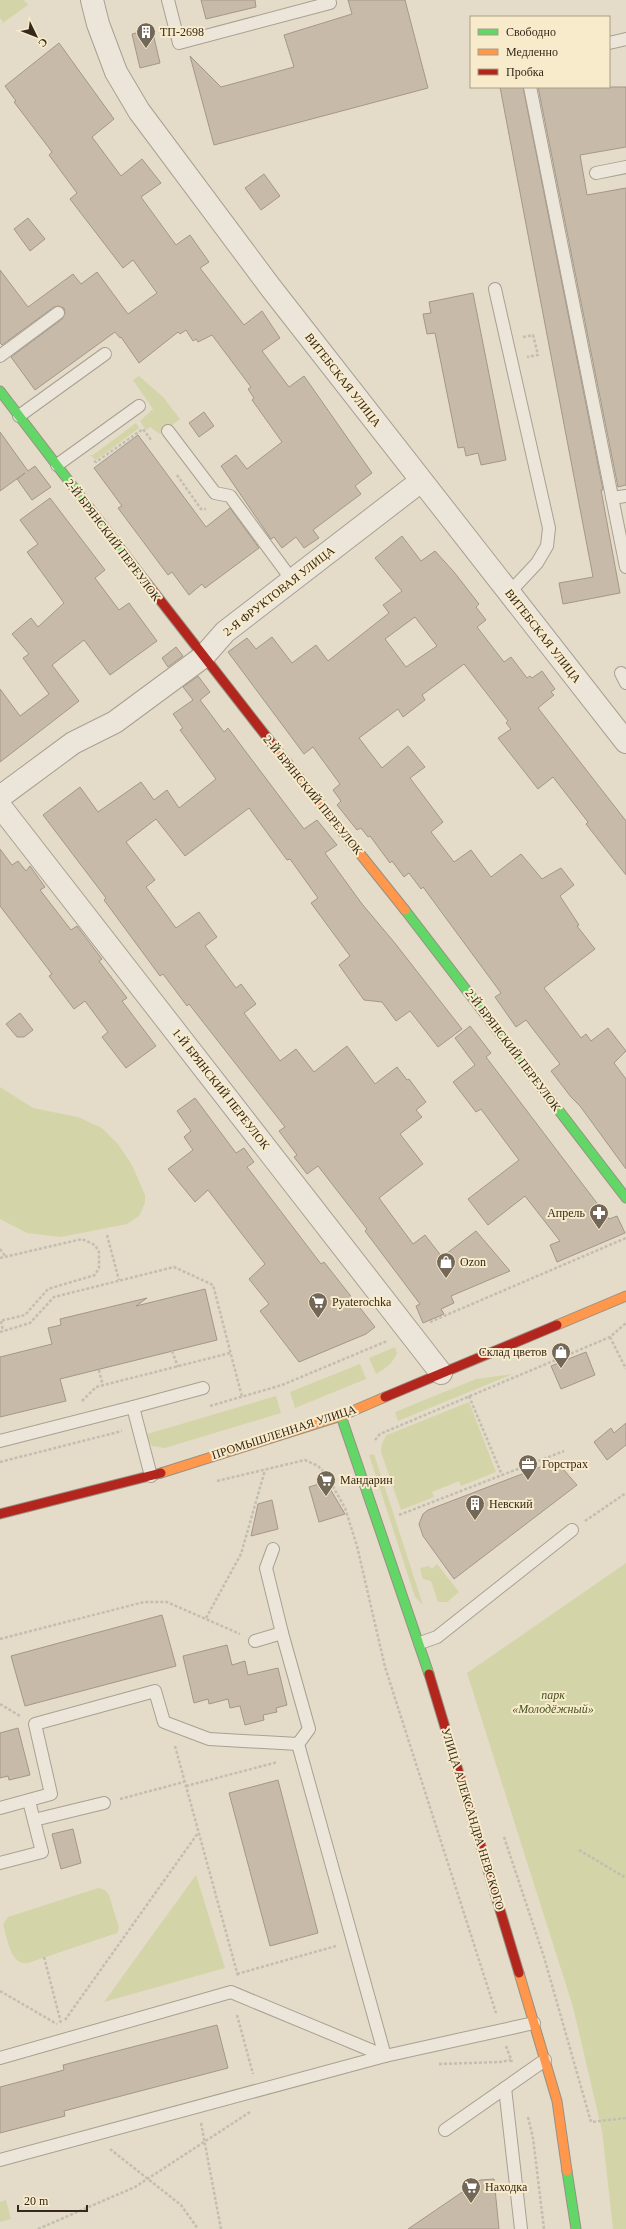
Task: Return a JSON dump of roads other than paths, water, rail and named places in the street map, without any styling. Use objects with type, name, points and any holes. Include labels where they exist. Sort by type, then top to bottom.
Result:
[{"type":"street","name":"ВИТЕБСКАЯ УЛИЦА","points":[[92,0],[98,24],[116,72],[139,111],[276,294],[626,742]]},
{"type":"street","name":"2-Й БРЯНСКИЙ ПЕРЕУЛОК","points":[[0,391],[203,657],[442,958],[626,1198]]},
{"type":"street","name":"2-Я ФРУКТОВАЯ УЛИЦА","points":[[0,797],[73,743],[114,722],[203,657],[225,632],[421,480]]},
{"type":"street","name":"1-Й БРЯНСКИЙ ПЕРЕУЛОК","points":[[0,806],[441,1373]]},
{"type":"street","name":"ПРОМЫШЛЕННАЯ УЛИЦА","points":[[0,1514],[151,1476],[341,1416],[626,1296]]},
{"type":"street","name":"УЛИЦА АЛЕКСАНДРА НЕВСКОГО","points":[[341,1416],[420,1643],[557,2101],[576,2229]]},
{"type":"lane","points":[[168,0],[179,43],[330,3],[329,0]]},
{"type":"lane","points":[[610,43],[626,39]]},
{"type":"lane","points":[[530,88],[626,566]]},
{"type":"lane","points":[[596,173],[626,167]]},
{"type":"lane","points":[[495,289],[549,528],[547,546],[537,563],[509,593]]},
{"type":"lane","points":[[0,356],[58,313]]},
{"type":"lane","points":[[19,416],[105,354]]},
{"type":"lane","points":[[59,469],[139,406]]},
{"type":"lane","points":[[168,431],[215,493],[230,496],[292,580]]},
{"type":"lane","points":[[612,498],[626,496]]},
{"type":"lane","points":[[0,1441],[203,1388]]},
{"type":"lane","points":[[133,1407],[151,1476]]},
{"type":"lane","points":[[420,1643],[437,1637],[572,1530]]},
{"type":"lane","points":[[273,1549],[266,1568],[282,1633],[309,1729],[298,1744]]},
{"type":"lane","points":[[254,1641],[282,1633]]},
{"type":"lane","points":[[0,1808],[51,1794],[35,1724],[156,1691],[164,1722],[209,1739],[298,1744]]},
{"type":"lane","points":[[298,1744],[385,2056]]},
{"type":"lane","points":[[0,1863],[42,1852],[29,1801]]},
{"type":"lane","points":[[34,1820],[104,1803]]},
{"type":"lane","points":[[0,2058],[231,1992],[385,2056]]},
{"type":"lane","points":[[0,2160],[385,2056],[534,2023]]},
{"type":"lane","points":[[445,2130],[545,2060]]},
{"type":"lane","points":[[505,2088],[521,2229]]},
{"type":"place","name":"ТП-2698","points":[[146,49]]},
{"type":"place","name":"Апрель","points":[[599,1230]]},
{"type":"place","name":"Ozon","points":[[446,1279]]},
{"type":"place","name":"Pyaterochka","points":[[318,1319]]},
{"type":"place","name":"Склад цветов","points":[[561,1369]]},
{"type":"place","name":"Горстрах","points":[[528,1481]]},
{"type":"place","name":"Мандарин","points":[[326,1497]]},
{"type":"place","name":"Невский","points":[[475,1521]]},
{"type":"place","name":"Находка","points":[[471,2204]]},
{"type":"park label","name":"парк «Молодёжный»","points":[[553,1702]]}]
